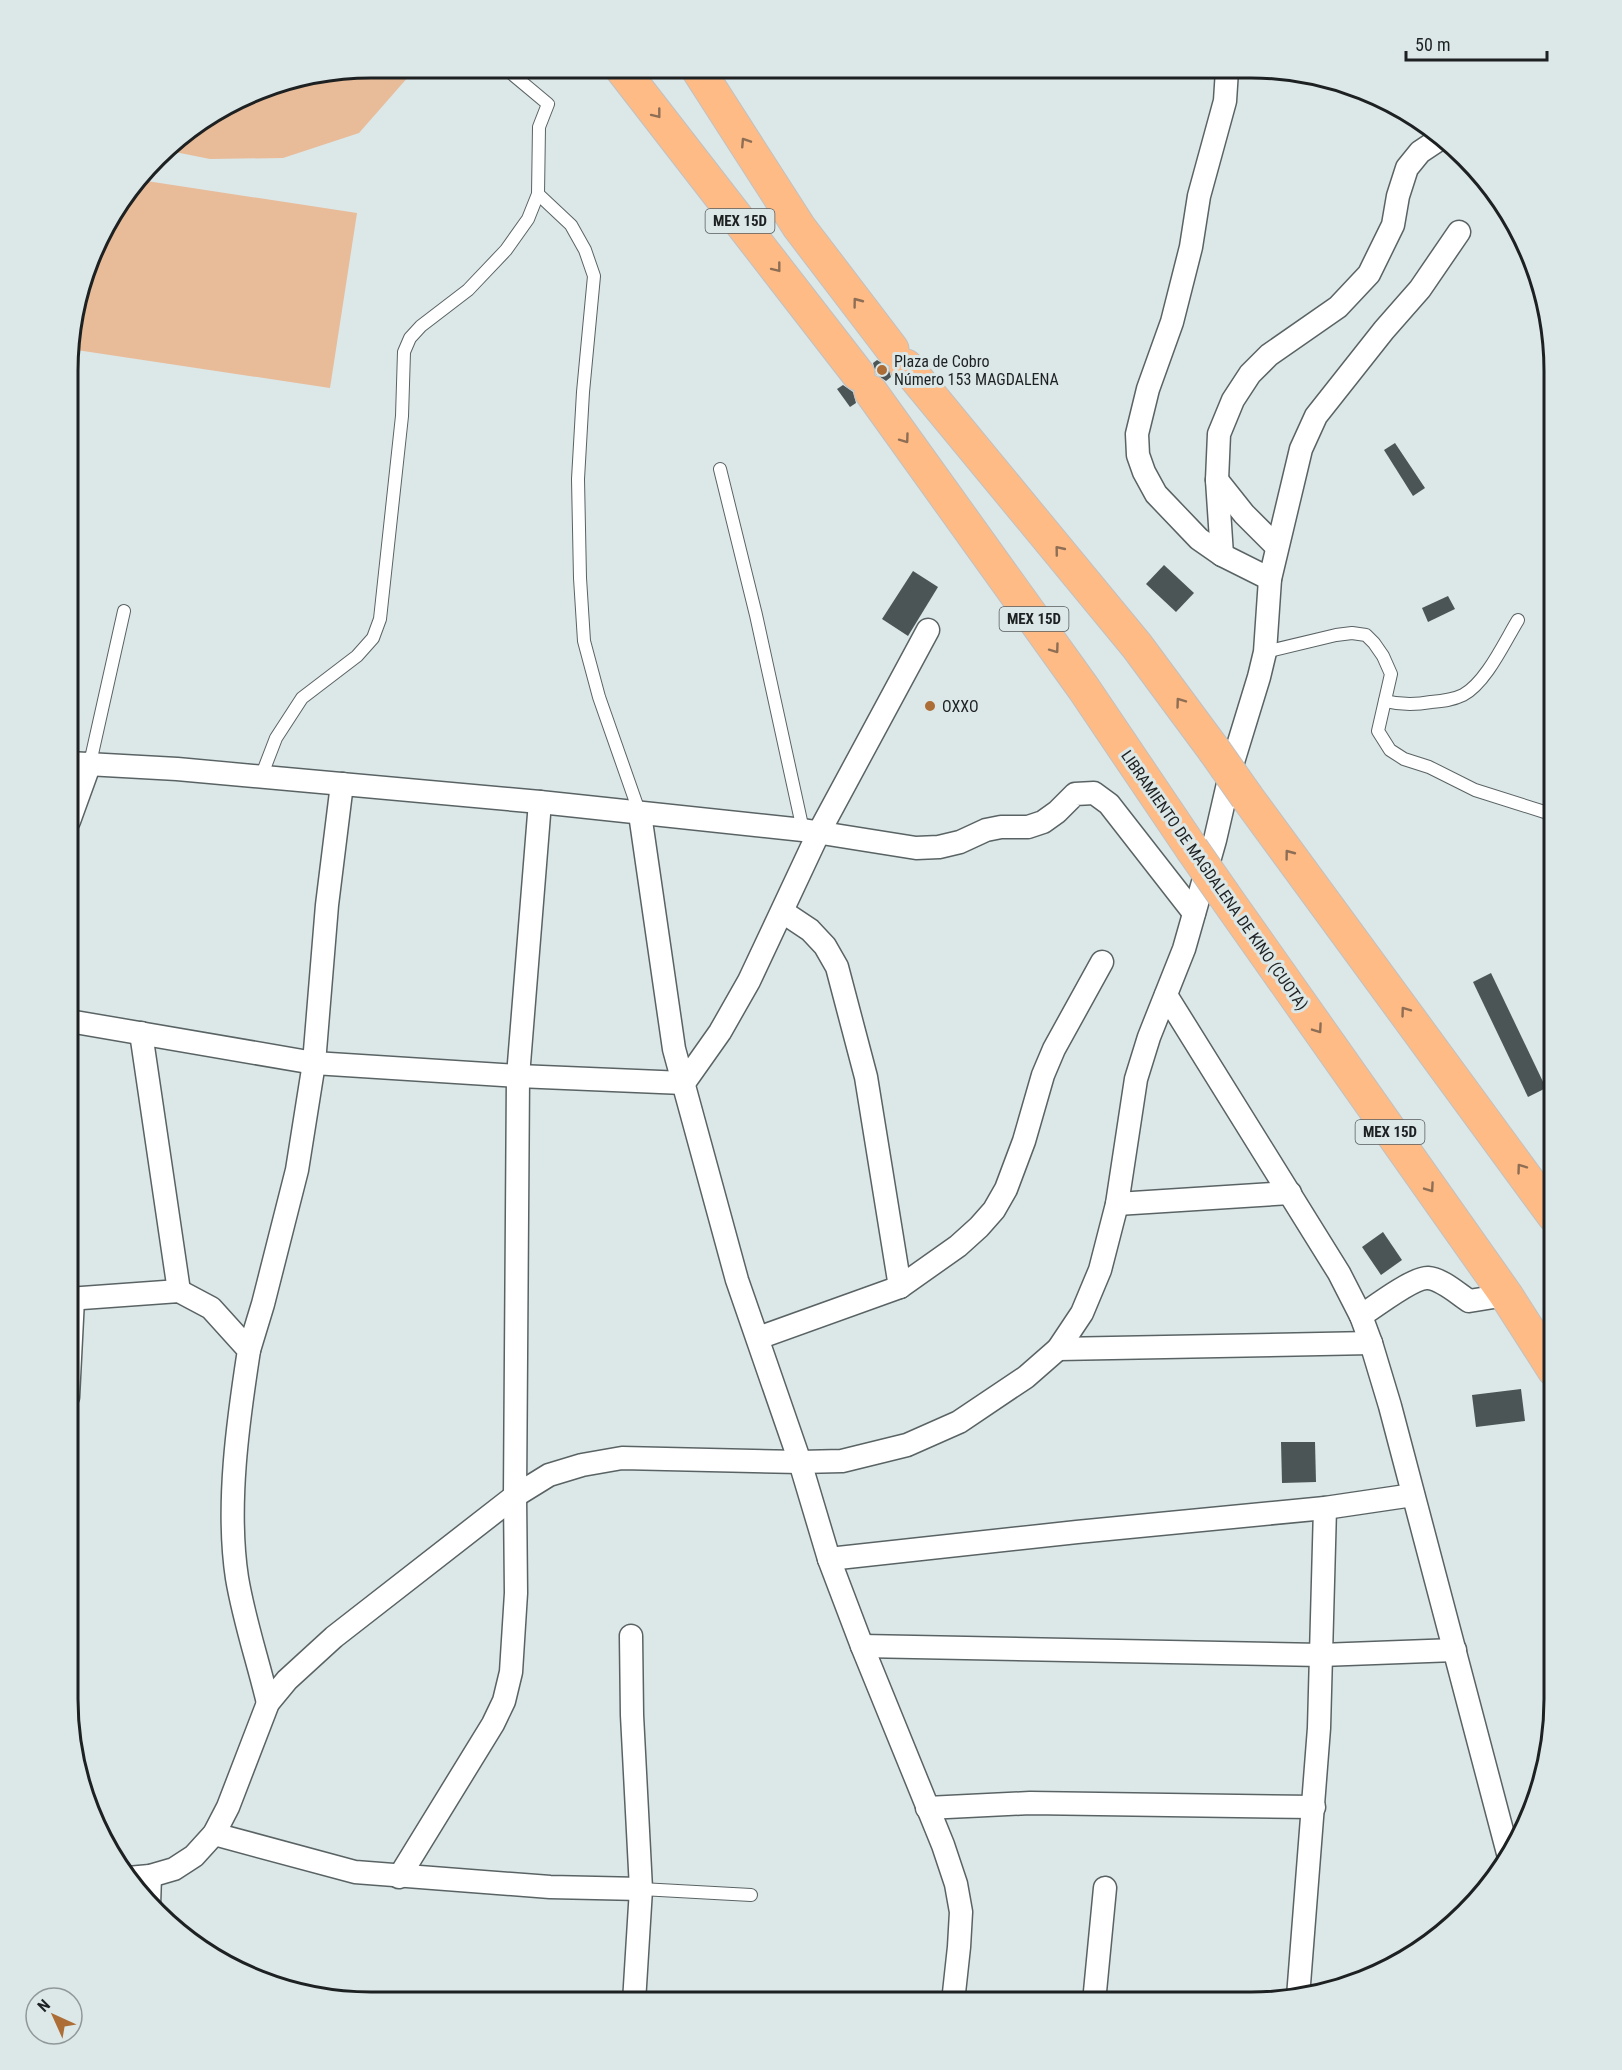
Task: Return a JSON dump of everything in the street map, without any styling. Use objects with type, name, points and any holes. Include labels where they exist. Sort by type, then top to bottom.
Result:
[{"type":"highway","name":"LIBRAMIENTO DE MAGDALENA DE KINO (CUOTA)","points":[[629,78],[864,383],[1084,689],[1224,895],[1506,1294],[1544,1354]]},
{"type":"highway","name":"MEX 15D","points":[[703,78],[799,227],[899,357],[1180,701],[1544,1202]]},
{"type":"street","points":[[1227,78],[1226,101],[1199,196],[1191,247],[1172,322],[1148,389],[1137,434],[1138,455],[1156,494],[1199,539],[1222,555],[1270,579]]},
{"type":"street","points":[[1222,555],[1218,480],[1220,434],[1233,400],[1250,374],[1269,355],[1338,307],[1369,274],[1394,225],[1398,196],[1407,168],[1420,152],[1434,143]]},
{"type":"street","points":[[139,1877],[174,1869],[194,1856],[214,1834],[228,1807],[268,1703],[286,1680],[334,1637],[515,1496],[549,1475],[582,1465],[622,1458],[842,1461],[908,1445],[968,1416],[1026,1377],[1058,1349],[1082,1313],[1100,1270],[1117,1204],[1136,1079],[1184,949],[1215,840],[1233,762],[1259,677],[1265,652],[1270,579],[1301,449],[1316,416],[1384,330],[1420,289],[1459,231]]},
{"type":"street","points":[[1218,480],[1250,521],[1277,547]]},
{"type":"street","points":[[684,1083],[720,1032],[749,981],[783,912],[810,832],[928,630]]},
{"type":"street","points":[[80,763],[540,802],[810,832],[916,848],[939,847],[960,842],[994,829],[1028,827],[1043,822],[1075,794],[1094,793],[1109,804],[1194,913]]},
{"type":"street","points":[[268,1703],[237,1578],[233,1513],[239,1414],[249,1350],[297,1170],[314,1063],[327,905],[342,784]]},
{"type":"street","points":[[399,1877],[493,1724],[504,1701],[511,1672],[516,1593],[519,1076],[540,802]]},
{"type":"street","points":[[640,813],[674,1049],[737,1280],[800,1462],[829,1559],[956,1884],[961,1912],[954,1992]]},
{"type":"street","points":[[783,912],[810,930],[825,946],[837,967],[866,1077],[900,1287]]},
{"type":"street","points":[[758,1338],[850,1307],[900,1287],[958,1246],[994,1210],[1024,1141],[1043,1075],[1054,1049],[1102,962]]},
{"type":"street","points":[[1166,995],[1290,1193],[1339,1274],[1361,1316],[1390,1406],[1506,1844]]},
{"type":"street","points":[[78,1022],[314,1063],[519,1076],[684,1083]]},
{"type":"street","points":[[141,1033],[179,1291]]},
{"type":"street","points":[[1117,1204],[1290,1193]]},
{"type":"street","points":[[1361,1316],[1407,1285],[1423,1278],[1438,1281],[1469,1301],[1506,1294]]},
{"type":"street","points":[[78,1298],[179,1291],[211,1308],[249,1350]]},
{"type":"street","points":[[1058,1349],[1371,1342]]},
{"type":"street","points":[[829,1559],[1325,1508],[1413,1495]]},
{"type":"street","points":[[1299,1987],[1314,1808],[1325,1508]]},
{"type":"street","points":[[631,1636],[632,1715],[641,1888],[635,1992]]},
{"type":"street","points":[[862,1646],[1321,1655],[1455,1650]]},
{"type":"street","points":[[927,1808],[1030,1803],[1314,1808]]},
{"type":"street","points":[[214,1834],[355,1872],[550,1887],[641,1888]]},
{"type":"street","points":[[1095,1992],[1105,1888]]},
{"type":"lane","points":[[261,777],[276,738],[302,698],[357,656],[373,638],[380,619],[402,417],[404,352],[410,338],[421,326],[468,290],[506,250],[528,219],[538,194],[539,127],[548,104],[517,78]]},
{"type":"lane","points":[[538,194],[570,225],[585,250],[594,276],[583,392],[578,479],[584,641],[599,697],[640,813]]},
{"type":"lane","points":[[720,470],[810,832]]},
{"type":"lane","points":[[80,763],[124,611]]},
{"type":"lane","points":[[1385,702],[1400,705],[1418,704],[1450,700],[1464,694],[1487,670],[1518,620]]},
{"type":"lane","points":[[1265,652],[1336,635],[1352,633],[1366,635],[1378,649],[1391,674],[1378,731],[1382,741],[1390,750],[1404,759],[1475,790],[1544,812]]},
{"type":"lane","points":[[641,1888],[751,1895]]},
{"type":"shaded area","points":[[407,78],[359,133],[283,158],[210,159],[177,152],[208,127],[259,100],[295,88],[333,81]]},
{"type":"shaded area","points":[[148,181],[357,213],[330,388],[79,350],[88,295],[100,259],[127,208]]},
{"type":"building","points":[[877,360],[888,367],[891,377],[886,381],[876,374],[873,363]]},
{"type":"building","points":[[843,385],[853,392],[856,403],[850,407],[837,389]]},
{"type":"building","points":[[1395,443],[1425,488],[1413,496],[1384,450]]},
{"type":"building","points":[[1164,565],[1194,593],[1176,612],[1146,584]]},
{"type":"building","points":[[913,571],[938,587],[908,636],[882,619]]},
{"type":"building","points":[[1448,596],[1455,609],[1428,622],[1422,608]]},
{"type":"building","points":[[1491,973],[1544,1084],[1544,1089],[1528,1097],[1473,982]]},
{"type":"building","points":[[1383,1232],[1402,1260],[1381,1275],[1362,1247]]},
{"type":"building","points":[[1521,1389],[1525,1421],[1476,1427],[1472,1395]]},
{"type":"building","points":[[1281,1442],[1315,1442],[1316,1482],[1282,1483]]},
{"type":"place","name":"Plaza de Cobro Número 153 MAGDALENA","points":[[882,370]]},
{"type":"place","name":"OXXO","points":[[930,706]]}]
